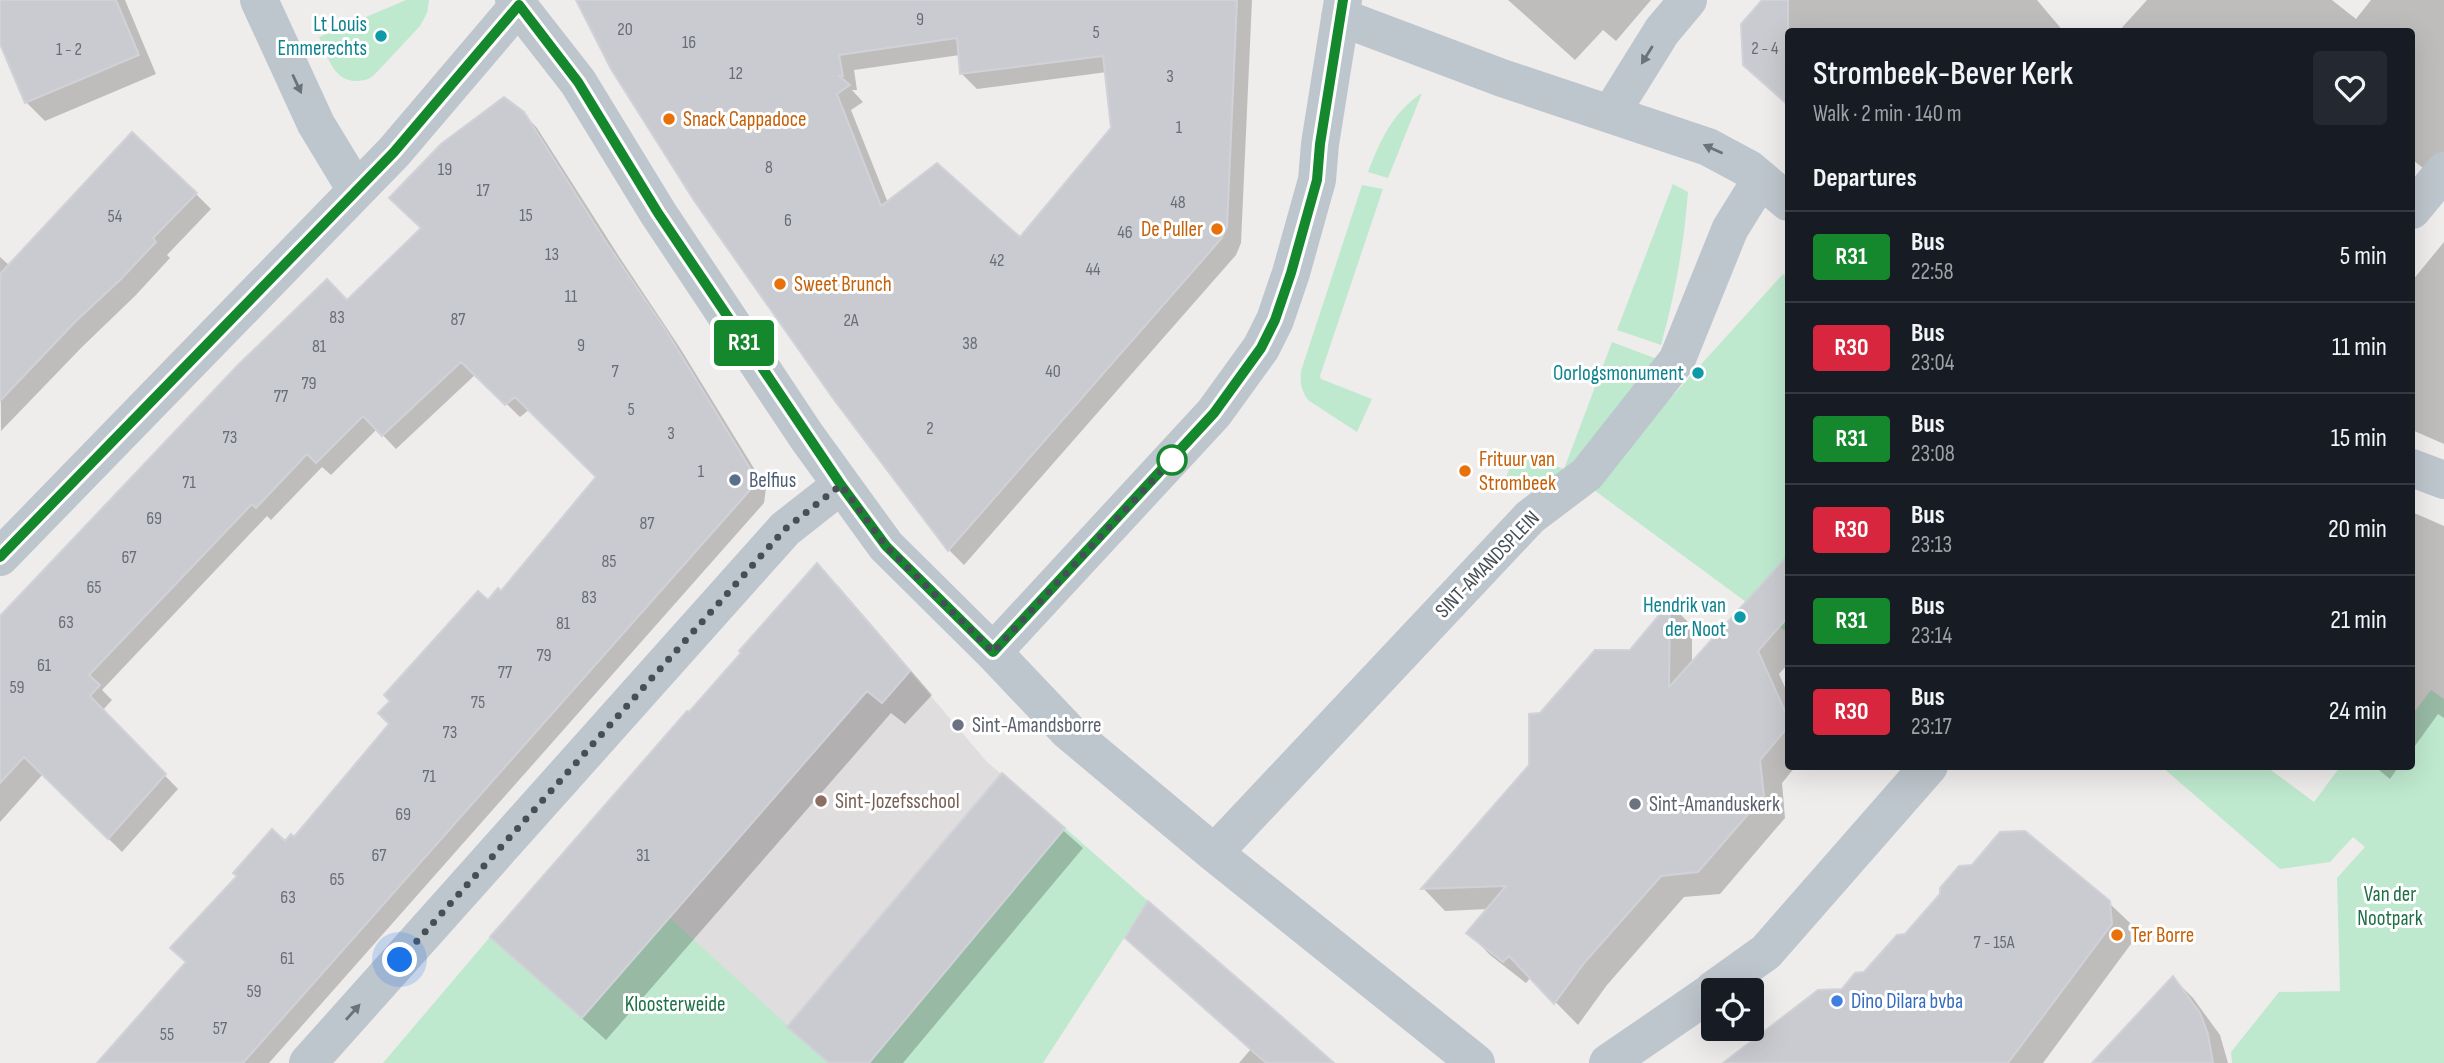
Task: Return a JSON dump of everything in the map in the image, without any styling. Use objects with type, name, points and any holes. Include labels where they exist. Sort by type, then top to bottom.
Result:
[{"type":"street","points":[[259,0],[316,124],[356,190]]},
{"type":"street","points":[[1611,113],[1662,31],[1688,0]]},
{"type":"street","points":[[0,557],[394,152],[516,2],[578,82],[666,224],[841,485],[886,546],[1068,731],[1214,853],[1476,1063]]},
{"type":"street","name":"SINT-AMANDSPLEIN","points":[[993,652],[1214,413],[1261,348],[1275,320],[1291,273],[1317,180],[1341,9],[1502,78],[1709,146],[1741,163],[1775,191],[1730,229],[1677,360],[1587,474],[1530,517],[1214,853]]},
{"type":"street","points":[[2415,206],[2444,171]]},
{"type":"street","points":[[2415,469],[2444,481]]},
{"type":"street","points":[[308,1063],[785,529],[841,485]]},
{"type":"street","points":[[1731,978],[1766,952],[1925,770]]},
{"type":"street","points":[[1608,1063],[1701,999]]},
{"type":"shaded area","name":"Sint-Jozefsschool","points":[[810,573],[831,579],[987,762],[1065,828],[869,1063],[582,1018],[490,937]]},
{"type":"green space","points":[[406,0],[429,0],[427,13],[420,26],[376,73],[365,80],[356,81],[348,80],[336,72],[319,37]]},
{"type":"green space","points":[[1422,93],[1388,178],[1368,172],[1382,139],[1395,119]]},
{"type":"green space","points":[[1673,184],[1688,192],[1678,269],[1661,345],[1617,330]]},
{"type":"green space","points":[[1362,185],[1383,189],[1320,376],[1321,379],[1372,399],[1357,432],[1308,400],[1302,390],[1301,371]]},
{"type":"green space","points":[[1783,274],[1785,631],[1590,487]]},
{"type":"green space","points":[[1612,342],[1657,359],[1578,472],[1546,490],[1504,484],[1515,451],[1564,469]]},
{"type":"green space","name":"Van der Nootpark","points":[[2431,690],[2444,699],[2444,1063],[2232,1063],[2231,1052],[2279,992],[2340,991],[2337,878],[2365,847],[2353,837],[2330,862],[2280,869],[2165,770],[2271,770],[2314,802],[2338,770],[2415,770],[2415,711]]},
{"type":"green space","points":[[1065,828],[1148,901],[1043,1063],[869,1063]]},
{"type":"green space","name":"Kloosterweide","points":[[670,918],[829,1063],[383,1063],[490,937],[582,1018]]},
{"type":"building","points":[[0,0],[116,0],[139,55],[25,103],[0,44]]},
{"type":"building","points":[[576,0],[1237,0],[1227,227],[1221,239],[948,551],[832,397],[695,202],[611,69]],"holes":[[[957,38],[960,74],[1103,56],[1111,128],[1020,237],[937,163],[881,206],[837,94],[850,85],[839,76],[843,76],[839,55]]]},
{"type":"building","points":[[1762,0],[1788,0],[1788,28],[1785,28],[1785,102],[1743,65],[1741,24]]},
{"type":"building","points":[[504,97],[524,112],[667,332],[753,473],[751,489],[243,1063],[97,1063],[186,962],[170,948],[237,876],[233,873],[272,829],[285,841],[291,834],[294,837],[389,724],[378,713],[390,701],[384,695],[478,591],[488,600],[498,588],[501,591],[596,477],[515,397],[505,405],[461,362],[382,436],[363,416],[316,463],[307,454],[256,508],[252,504],[89,675],[100,685],[90,696],[166,774],[108,839],[24,757],[0,783],[0,616],[238,365],[327,279],[347,300],[421,228],[389,198],[441,144]]},
{"type":"building","points":[[132,132],[197,193],[153,238],[156,242],[0,401],[0,274]]},
{"type":"building","name":"Sint-Amanduskerk","points":[[1785,558],[1785,620],[1758,651],[1785,711],[1785,731],[1760,760],[1764,796],[1698,872],[1661,876],[1585,962],[1554,1004],[1509,956],[1503,962],[1466,933],[1506,886],[1421,889],[1529,765],[1529,714],[1540,713],[1595,650],[1630,650],[1670,602],[1669,687]]},
{"type":"building","points":[[817,563],[910,671],[882,703],[867,691],[582,1018],[490,937]]},
{"type":"building","points":[[1002,773],[1065,828],[869,1063],[829,1063],[787,1027]]},
{"type":"building","points":[[2025,831],[2110,901],[2112,924],[2008,1063],[1723,1063],[1752,1041],[1764,1041],[1764,1031],[1818,990],[1842,989],[1855,973],[1864,972],[1897,935],[1905,934],[1940,894],[1940,888],[1959,866],[1972,865],[2000,832]]},
{"type":"building","points":[[1148,901],[1334,1063],[1266,1063],[1125,938]]},
{"type":"building","points":[[2173,976],[2200,1013],[2208,1034],[2213,1063],[2092,1063]]},
{"type":"bus line","name":"R31","points":[[0,557],[394,152],[519,5],[578,82],[658,213],[841,485],[886,546],[993,652],[1073,569],[1214,413],[1261,348],[1275,320],[1291,273],[1317,180],[1320,144],[1343,0]]},
{"type":"place","name":"Lt Louis Emmerechts","points":[[381,36]]},
{"type":"place","name":"Snack Cappadoce","points":[[669,119]]},
{"type":"place","name":"De Puller","points":[[1217,229]]},
{"type":"place","name":"Sweet Brunch","points":[[780,284]]},
{"type":"place","name":"Oorlogsmonument","points":[[1698,373]]},
{"type":"place","name":"Frituur van Strombeek","points":[[1465,471]]},
{"type":"place","name":"Belfius","points":[[735,480]]},
{"type":"place","name":"Hendrik van der Noot","points":[[1740,617]]},
{"type":"place","name":"Sint-Amandsborre","points":[[958,725]]},
{"type":"place","name":"Sint-Jozefsschool","points":[[821,801]]},
{"type":"place","name":"Sint-Amanduskerk","points":[[1635,804]]},
{"type":"place","name":"Ter Borre","points":[[2117,935]]},
{"type":"place","name":"Dino Dilara bvba","points":[[1837,1001]]},
{"type":"route","points":[[400,960],[785,529],[841,485],[886,546],[993,652],[1179,452],[1172,460]]}]
